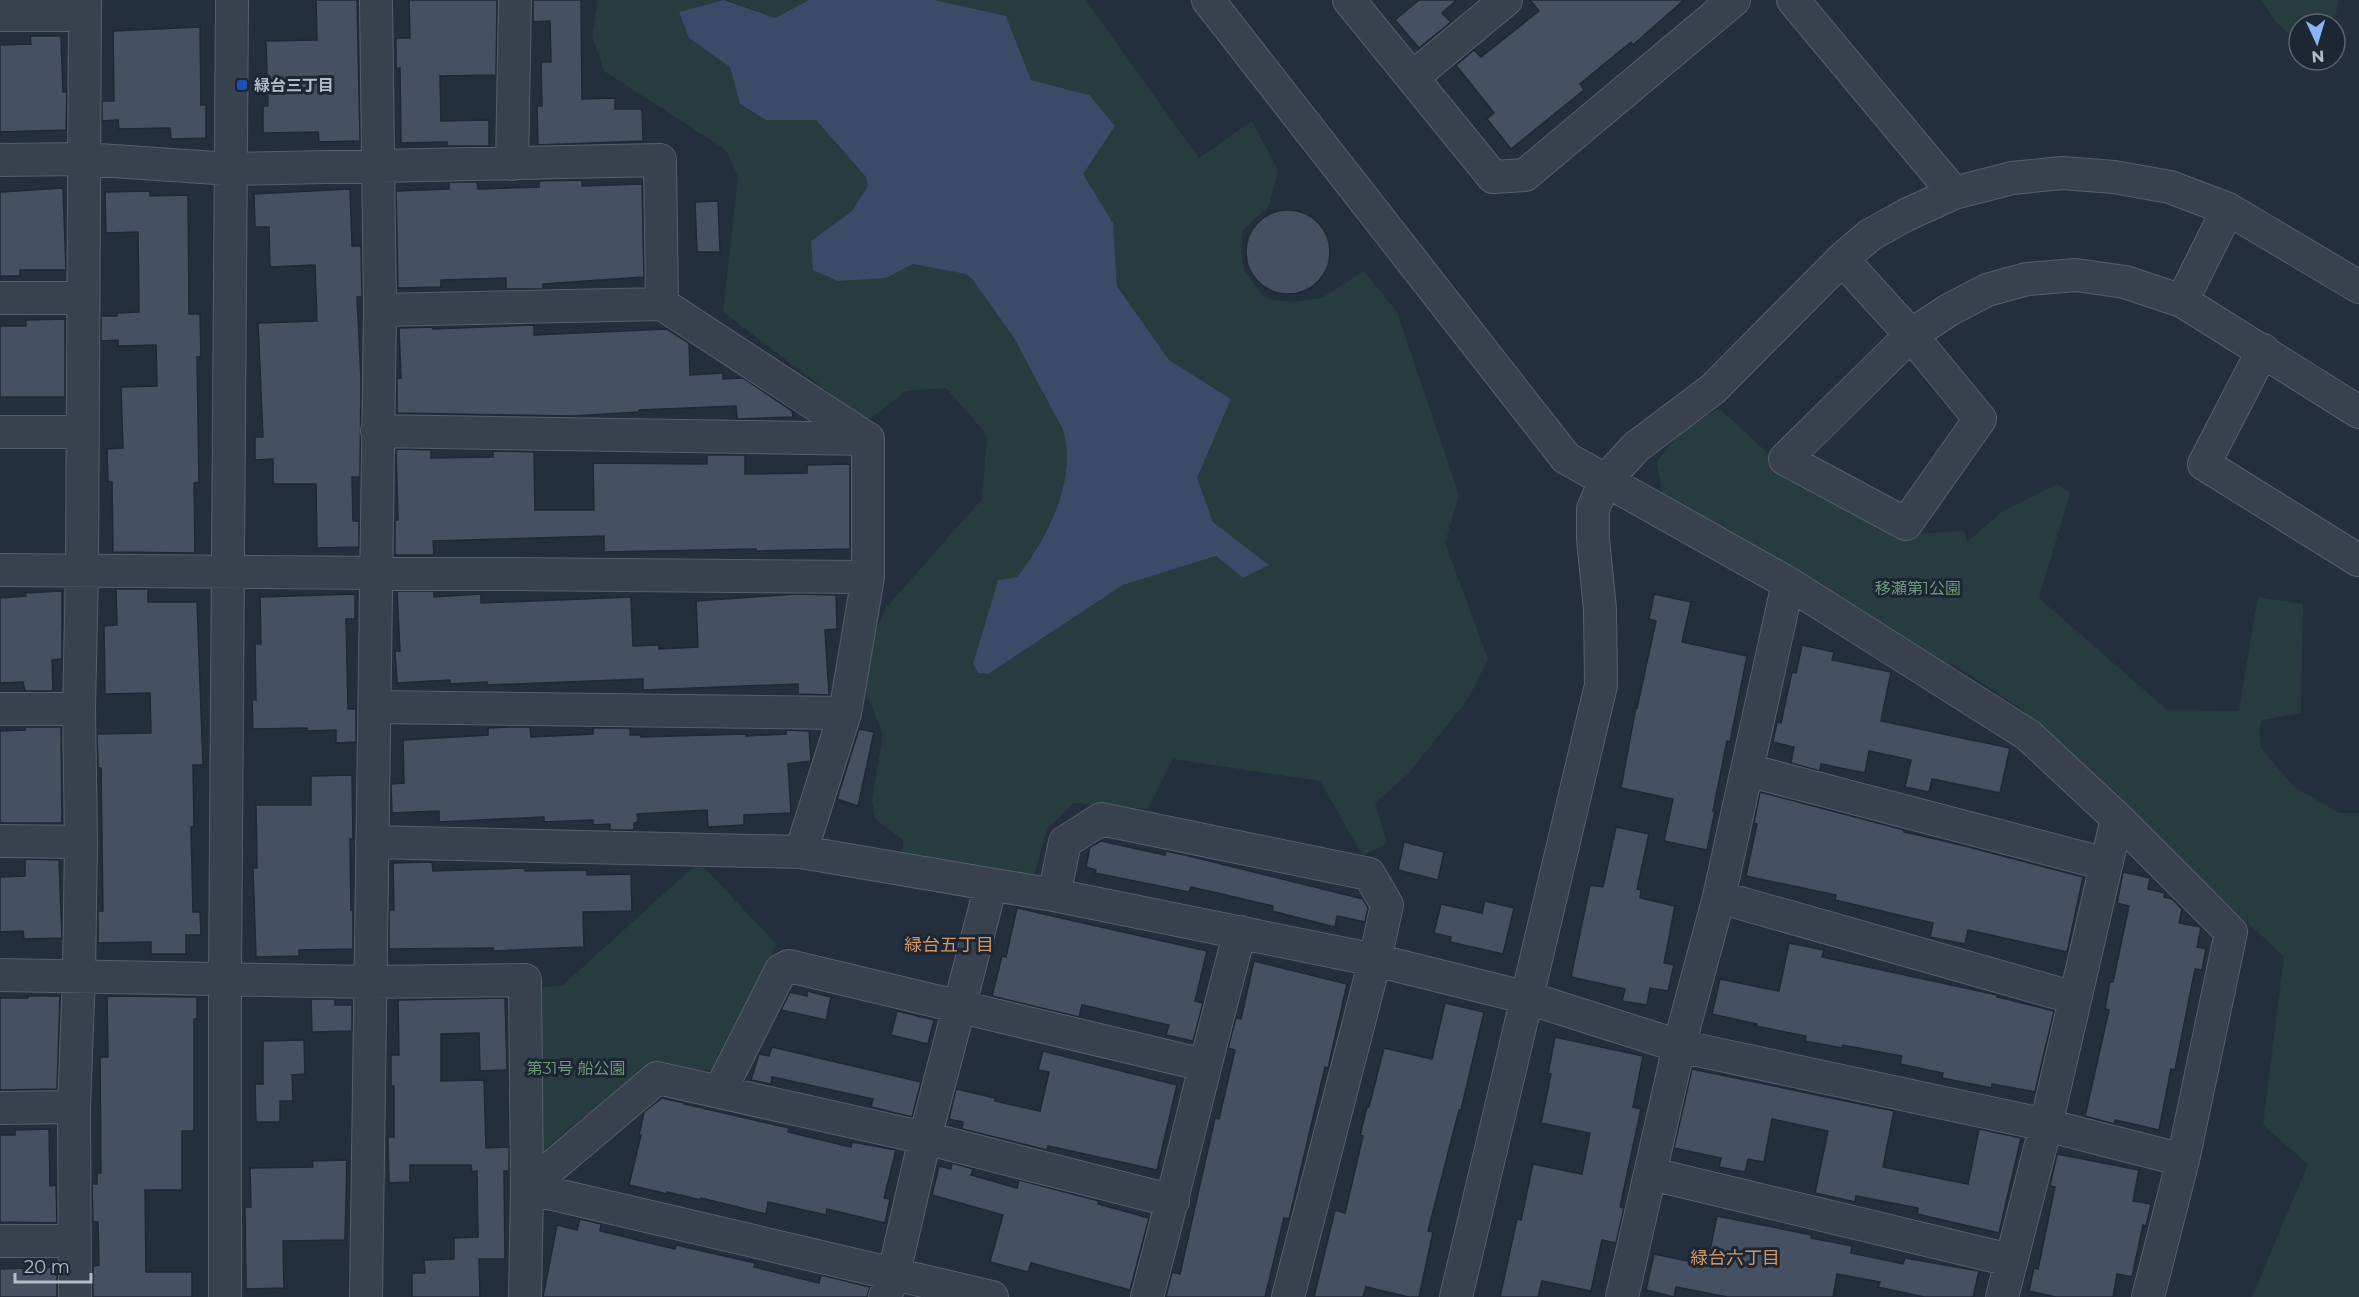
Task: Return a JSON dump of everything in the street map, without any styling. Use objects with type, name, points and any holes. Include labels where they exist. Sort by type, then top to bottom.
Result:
[{"type":"street","points":[[225,1297],[232,0]]},
{"type":"street","points":[[366,1297],[380,310],[376,0]]},
{"type":"street","points":[[512,164],[515,0]]},
{"type":"street","points":[[1208,0],[1566,459],[1788,583],[2028,735],[2117,818],[2231,932],[2183,1160],[2148,1297]]},
{"type":"street","points":[[1349,0],[1493,177],[1525,175],[1734,0]]},
{"type":"street","points":[[1413,77],[1506,0]]},
{"type":"street","points":[[1793,0],[1954,193]]},
{"type":"street","points":[[0,15],[85,7],[82,570],[79,709],[81,842],[74,1107],[75,1297]]},
{"type":"street","points":[[0,160],[84,159],[230,170],[660,160],[662,304]]},
{"type":"street","points":[[1456,1297],[1601,685],[1600,609],[1593,509],[1605,481],[1636,447],[1713,389],[1842,259],[1870,235],[1954,193],[2012,178],[2062,173],[2114,177],[2170,187],[2228,209],[2359,287]]},
{"type":"street","points":[[2182,301],[2228,209]]},
{"type":"street","points":[[1842,259],[1911,335],[1980,419],[1906,524],[1785,459],[1911,335],[1949,310],[1987,290],[2027,279],[2076,275],[2125,282],[2182,301],[2359,412]]},
{"type":"street","points":[[0,298],[82,298]]},
{"type":"street","points":[[380,310],[662,304],[868,439]]},
{"type":"street","points":[[2263,350],[2204,464],[2359,565]]},
{"type":"street","points":[[377,431],[868,439]]},
{"type":"street","points":[[0,432],[81,432]]},
{"type":"street","points":[[801,852],[845,712],[868,577],[868,439]]},
{"type":"street","points":[[0,570],[868,577]]},
{"type":"street","points":[[1622,1297],[1652,1174],[1679,1046],[1719,897],[1788,583]]},
{"type":"street","points":[[375,706],[845,712]]},
{"type":"street","points":[[0,710],[79,709]]},
{"type":"street","points":[[1747,770],[2106,864]]},
{"type":"street","points":[[2002,1297],[2046,1125],[2117,818]]},
{"type":"street","points":[[1054,895],[1065,842],[1101,819],[1369,874],[1387,905],[1375,960],[1288,1297]]},
{"type":"street","points":[[0,841],[81,842]]},
{"type":"street","points":[[372,842],[801,852],[1054,895],[1375,960],[1528,998],[1679,1046],[2046,1125],[2183,1160]]},
{"type":"street","points":[[890,1285],[991,885]]},
{"type":"street","points":[[1719,897],[2075,998]]},
{"type":"street","points":[[1147,1297],[1173,1201],[1204,1065],[1240,932]]},
{"type":"street","points":[[720,1091],[781,970],[789,966],[1204,1065]]},
{"type":"street","points":[[0,975],[79,975],[225,981],[525,980],[527,1188],[525,1297]]},
{"type":"street","points":[[527,1188],[657,1078],[926,1138],[1173,1201]]},
{"type":"street","points":[[0,1108],[74,1107]]},
{"type":"street","points":[[1652,1174],[2010,1260]]},
{"type":"street","points":[[527,1188],[890,1285],[992,1297]]},
{"type":"street","points":[[0,1241],[74,1241]]},
{"type":"green space","points":[[598,0],[724,0],[679,12],[689,38],[730,67],[740,104],[766,120],[816,120],[866,177],[868,186],[852,211],[811,241],[886,278],[913,264],[966,274],[973,280],[1014,338],[1063,430],[1067,449],[1066,468],[1057,508],[1039,545],[1017,577],[998,580],[973,664],[978,673],[988,674],[1123,585],[1217,556],[1243,578],[1269,565],[1213,522],[1197,478],[1231,399],[1169,360],[1117,285],[1113,223],[1083,174],[1089,95],[1031,80],[1006,16],[934,0],[1086,0],[1199,158],[1252,121],[1278,170],[1269,206],[1243,230],[1241,250],[1244,270],[1262,295],[1273,300],[1292,302],[1322,298],[1364,271],[1397,312],[1459,495],[1445,543],[1488,659],[1468,699],[1408,774],[1375,803],[1387,843],[1363,856],[1320,781],[1173,759],[1148,809],[1074,803],[1047,829],[1034,876],[902,854],[903,840],[875,819],[872,801],[883,735],[863,684],[865,656],[885,609],[982,499],[987,435],[946,388],[906,391],[867,421],[723,312],[738,176],[726,150],[604,71],[592,36]]},
{"type":"green space","points":[[728,0],[809,0],[775,18]]},
{"type":"green space","points":[[2261,0],[2338,0],[2336,12],[2287,12],[2287,32],[2276,22]]},
{"type":"green space","name":"移瀬第1公園","points":[[1719,408],[1772,457],[1914,534],[1964,531],[1967,542],[2003,511],[2057,484],[2070,493],[2039,598],[2167,710],[2239,711],[2258,597],[2303,604],[2301,713],[2262,720],[2259,729],[2261,748],[2294,787],[2339,813],[2359,813],[2359,1297],[2252,1297],[2308,1164],[2263,1125],[2284,957],[2019,707],[1951,663],[1949,667],[1663,497],[1657,462],[1681,432]]},
{"type":"green space","name":"第31号 船公園","points":[[699,862],[776,944],[719,1071],[657,1069],[637,1074],[538,1154],[540,988],[563,985]]},
{"type":"water","points":[[724,0],[775,18],[809,0],[934,0],[1006,16],[1031,80],[1089,95],[1115,126],[1083,174],[1113,223],[1117,286],[1169,360],[1231,399],[1197,478],[1213,522],[1269,565],[1243,578],[1216,556],[1123,585],[988,674],[978,673],[973,664],[998,580],[1017,577],[1039,545],[1057,508],[1066,468],[1067,449],[1063,430],[1014,338],[973,280],[966,274],[913,264],[886,278],[838,281],[813,270],[811,241],[852,211],[868,186],[866,177],[816,120],[766,120],[740,104],[730,67],[689,38],[679,12]]},
{"type":"building","points":[[316,0],[357,0],[360,141],[319,142],[318,132],[263,133],[263,106],[268,106],[266,41],[317,40]]},
{"type":"building","points":[[409,0],[497,0],[496,75],[440,76],[441,121],[489,120],[489,146],[447,146],[447,142],[401,143],[400,68],[396,68],[396,38],[410,38]]},
{"type":"building","points":[[533,0],[581,0],[582,99],[615,98],[615,109],[642,109],[643,141],[538,145],[537,106],[542,106],[541,62],[551,62],[550,21],[533,22]]},
{"type":"building","points":[[1419,0],[1457,0],[1442,13],[1451,22],[1419,48],[1395,20]]},
{"type":"building","points":[[1530,0],[1684,0],[1633,45],[1631,42],[1580,84],[1584,90],[1511,149],[1487,119],[1494,113],[1456,65],[1474,50],[1481,57],[1539,11]]},
{"type":"building","points":[[200,27],[201,105],[206,105],[206,138],[171,139],[170,128],[119,129],[118,120],[102,121],[102,101],[114,101],[113,31]]},
{"type":"building","points":[[30,36],[61,36],[63,92],[67,92],[66,130],[0,132],[0,45],[31,44]]},
{"type":"building","points":[[582,180],[582,186],[642,184],[644,277],[543,284],[543,289],[506,289],[506,278],[441,280],[441,287],[398,288],[396,191],[449,189],[449,182],[477,182],[478,189],[539,187],[539,181]]},
{"type":"building","points":[[63,188],[66,270],[20,270],[20,276],[0,276],[0,192]]},
{"type":"building","points":[[350,189],[352,246],[361,246],[362,297],[357,297],[361,379],[360,477],[352,477],[353,521],[359,521],[359,547],[317,548],[316,484],[273,484],[273,459],[255,460],[255,437],[263,437],[258,323],[317,321],[315,265],[270,267],[269,227],[255,227],[254,194]]},
{"type":"building","points":[[150,191],[150,196],[188,195],[189,314],[200,314],[201,357],[197,357],[199,482],[194,483],[195,553],[113,552],[112,482],[108,482],[107,449],[123,448],[121,387],[157,386],[156,345],[118,346],[118,340],[101,341],[101,316],[139,312],[138,232],[106,233],[105,192]]},
{"type":"building","points":[[718,201],[720,252],[697,252],[695,202]]},
{"type":"building","points":[[1280,210],[1296,210],[1312,217],[1323,228],[1330,244],[1327,268],[1318,282],[1296,294],[1280,294],[1264,287],[1253,276],[1246,260],[1246,244],[1253,228],[1264,217]]},
{"type":"building","points":[[65,319],[65,397],[0,397],[0,326],[26,326],[26,320]]},
{"type":"building","points":[[534,325],[534,335],[667,329],[689,343],[690,375],[723,373],[723,379],[743,378],[792,411],[793,417],[737,419],[736,406],[639,410],[639,412],[573,416],[397,413],[397,378],[401,378],[399,328]]},
{"type":"building","points":[[396,449],[431,450],[431,458],[493,457],[493,451],[534,452],[535,510],[594,510],[593,463],[707,464],[707,455],[745,455],[745,474],[807,473],[807,465],[850,464],[850,549],[604,552],[604,536],[433,541],[434,555],[395,555],[395,520],[398,520]]},
{"type":"building","points":[[116,589],[148,589],[148,602],[197,602],[203,765],[193,765],[194,827],[191,827],[193,912],[200,912],[201,935],[186,935],[186,954],[151,954],[151,942],[98,943],[98,911],[103,911],[101,768],[98,768],[97,734],[151,733],[150,693],[105,694],[104,626],[117,625]]},
{"type":"building","points":[[62,591],[62,659],[52,660],[53,691],[25,691],[23,682],[0,683],[0,598],[26,596],[25,593]]},
{"type":"building","points":[[397,591],[434,591],[434,597],[481,594],[481,603],[631,597],[633,646],[659,645],[659,649],[698,647],[696,601],[796,594],[836,595],[837,629],[825,630],[829,695],[798,694],[798,684],[643,690],[643,679],[487,685],[487,682],[450,684],[450,680],[397,683],[395,651],[400,651]]},
{"type":"building","points":[[355,594],[355,619],[346,619],[348,709],[356,709],[356,742],[336,743],[336,730],[253,729],[252,700],[256,700],[255,644],[261,644],[260,597]]},
{"type":"building","points":[[1654,594],[1691,602],[1682,642],[1747,656],[1730,742],[1727,741],[1707,850],[1664,841],[1673,799],[1621,788],[1636,707],[1656,621],[1649,619]]},
{"type":"building","points":[[1802,645],[1834,652],[1832,660],[1891,672],[1881,721],[2010,748],[2000,793],[1932,779],[1929,792],[1905,787],[1911,760],[1869,751],[1865,773],[1821,764],[1820,771],[1791,763],[1794,747],[1773,742],[1777,722],[1781,723],[1792,672],[1796,673]]},
{"type":"building","points":[[25,727],[61,727],[62,823],[0,823],[0,731],[25,730]]},
{"type":"building","points":[[530,727],[531,737],[593,734],[593,728],[630,728],[630,735],[641,735],[641,737],[746,734],[746,736],[786,734],[786,730],[809,731],[811,761],[788,764],[791,813],[744,815],[744,825],[708,827],[707,810],[637,814],[638,822],[634,823],[634,830],[610,830],[610,824],[593,825],[593,820],[544,822],[544,817],[439,822],[439,811],[392,813],[391,784],[404,783],[403,740],[488,735],[488,728]]},
{"type":"building","points":[[859,729],[874,732],[858,806],[837,799]]},
{"type":"building","points":[[352,775],[353,839],[350,839],[353,949],[299,950],[299,956],[256,957],[253,868],[257,868],[256,805],[311,805],[311,776]]},
{"type":"building","points":[[1760,792],[1904,830],[1904,832],[2083,877],[2067,952],[1968,930],[1965,944],[1930,937],[1933,923],[1835,900],[1836,895],[1746,876],[1757,824],[1754,823]]},
{"type":"building","points":[[1616,827],[1649,834],[1637,889],[1641,890],[1640,898],[1675,906],[1664,963],[1674,965],[1668,991],[1650,988],[1647,1005],[1622,1001],[1625,989],[1571,977],[1590,885],[1603,887]]},
{"type":"building","points":[[1101,841],[1165,855],[1166,851],[1189,856],[1363,899],[1368,908],[1365,922],[1337,916],[1335,927],[1272,911],[1273,906],[1191,887],[1189,892],[1095,873],[1096,870],[1086,867],[1090,847]]},
{"type":"building","points":[[1404,842],[1444,852],[1438,880],[1398,870]]},
{"type":"building","points":[[25,859],[59,860],[62,938],[24,939],[23,931],[0,932],[0,877],[25,876]]},
{"type":"building","points":[[432,862],[433,871],[525,868],[525,871],[587,870],[587,875],[631,874],[632,911],[583,912],[584,947],[493,951],[493,948],[389,949],[389,910],[394,910],[393,863]]},
{"type":"building","points":[[2123,872],[2150,878],[2148,889],[2165,893],[2164,897],[2172,899],[2182,909],[2179,923],[2201,927],[2197,947],[2206,949],[2202,970],[2195,969],[2175,1070],[2171,1069],[2159,1130],[2115,1120],[2114,1124],[2085,1116],[2109,1010],[2105,1009],[2110,982],[2113,982],[2129,906],[2117,903]]},
{"type":"building","points":[[1485,901],[1514,908],[1503,954],[1450,942],[1451,937],[1434,933],[1441,904],[1482,913]]},
{"type":"building","points":[[1017,908],[1207,951],[1195,1001],[1203,1003],[1193,1041],[1166,1035],[1169,1025],[1082,1005],[1079,1017],[992,996],[1002,956],[1006,957]]},
{"type":"building","points":[[1789,943],[1824,950],[1822,957],[1997,995],[1997,997],[2054,1011],[2035,1092],[1992,1084],[1992,1088],[1942,1078],[1943,1073],[1900,1064],[1902,1056],[1843,1045],[1842,1048],[1805,1041],[1806,1036],[1712,1014],[1720,979],[1779,991]]},
{"type":"building","points":[[1254,961],[1347,984],[1289,1219],[1284,1218],[1265,1297],[1166,1297],[1172,1272],[1180,1274],[1215,1118],[1219,1119],[1235,1050],[1228,1048],[1236,1018],[1241,1019]]},
{"type":"building","points":[[807,991],[831,997],[826,1020],[781,1010],[790,992],[807,996]]},
{"type":"building","points":[[28,996],[60,996],[57,1089],[0,1090],[0,998],[28,998]]},
{"type":"building","points":[[107,996],[197,997],[197,1019],[194,1019],[194,1131],[182,1131],[182,1190],[145,1190],[146,1272],[192,1272],[192,1297],[93,1297],[93,1266],[99,1265],[98,1222],[93,1222],[92,1184],[97,1184],[97,1173],[101,1173],[100,1057],[108,1057]]},
{"type":"building","points":[[505,998],[507,1070],[480,1071],[479,1033],[441,1034],[441,1081],[484,1080],[486,1148],[509,1147],[509,1171],[504,1171],[505,1259],[479,1259],[480,1297],[412,1297],[412,1273],[425,1273],[424,1260],[454,1259],[454,1238],[478,1237],[477,1171],[472,1172],[471,1165],[410,1165],[410,1182],[389,1183],[388,1137],[394,1137],[394,1086],[391,1086],[391,1055],[399,1055],[398,1000]]},
{"type":"building","points":[[311,999],[335,999],[335,1005],[352,1005],[352,1031],[312,1032]]},
{"type":"building","points":[[1445,1003],[1484,1012],[1461,1110],[1459,1110],[1428,1231],[1433,1232],[1419,1297],[1409,1297],[1366,1287],[1363,1297],[1314,1297],[1335,1210],[1345,1213],[1363,1136],[1360,1135],[1384,1048],[1432,1059]]},
{"type":"building","points":[[897,1011],[934,1020],[928,1044],[891,1035]]},
{"type":"building","points":[[1555,1037],[1643,1056],[1633,1107],[1641,1109],[1620,1207],[1624,1208],[1616,1243],[1602,1240],[1591,1291],[1542,1281],[1538,1297],[1500,1297],[1517,1219],[1521,1220],[1533,1164],[1582,1174],[1590,1133],[1541,1123],[1551,1074],[1548,1074]]},
{"type":"building","points":[[304,1040],[305,1074],[292,1075],[293,1101],[280,1101],[280,1122],[256,1122],[255,1084],[263,1084],[263,1041]]},
{"type":"building","points":[[772,1047],[921,1082],[912,1117],[871,1107],[873,1099],[772,1077],[771,1084],[751,1080],[759,1054],[769,1056]]},
{"type":"building","points":[[1043,1051],[1177,1085],[1157,1170],[1048,1146],[1047,1150],[962,1129],[963,1122],[949,1119],[956,1089],[1040,1111],[1049,1072],[1038,1070]]},
{"type":"building","points":[[1692,1069],[1894,1111],[1883,1167],[1968,1184],[1979,1129],[2021,1138],[1999,1233],[1917,1214],[1918,1208],[1856,1196],[1855,1202],[1815,1193],[1828,1131],[1772,1119],[1764,1162],[1748,1159],[1745,1172],[1719,1167],[1721,1158],[1674,1148]]},
{"type":"building","points":[[662,1098],[789,1128],[788,1132],[851,1147],[852,1142],[896,1150],[884,1198],[890,1199],[885,1223],[827,1209],[826,1215],[768,1202],[766,1214],[701,1198],[701,1200],[667,1192],[667,1194],[629,1185],[644,1112]]},
{"type":"building","points":[[49,1129],[50,1186],[56,1185],[57,1223],[0,1222],[0,1135],[15,1135],[15,1130]]},
{"type":"building","points":[[2057,1154],[2139,1170],[2133,1201],[2151,1204],[2146,1226],[2143,1225],[2132,1277],[2117,1274],[2113,1297],[2056,1297],[2029,1291],[2034,1268],[2038,1269],[2055,1187],[2050,1186]]},
{"type":"building","points":[[347,1160],[345,1240],[283,1241],[284,1288],[246,1289],[245,1207],[251,1207],[250,1168],[313,1167],[312,1161]]},
{"type":"building","points":[[952,1163],[973,1169],[971,1175],[1017,1188],[1019,1180],[1099,1201],[1098,1204],[1149,1218],[1130,1290],[1031,1263],[1028,1272],[990,1262],[1003,1215],[932,1195],[939,1166],[951,1169]]},
{"type":"building","points":[[1717,1216],[1812,1235],[1811,1238],[1852,1246],[1851,1253],[1903,1264],[1905,1258],[1979,1271],[1973,1297],[1924,1297],[1878,1287],[1880,1282],[1837,1274],[1833,1297],[1727,1297],[1676,1287],[1674,1297],[1646,1290],[1654,1254],[1707,1265]]},
{"type":"building","points":[[580,1219],[601,1224],[600,1231],[675,1249],[676,1245],[755,1263],[754,1267],[819,1283],[821,1275],[870,1287],[867,1297],[543,1297],[557,1225],[577,1230]]},
{"type":"building","points":[[57,1267],[57,1297],[0,1297],[0,1269]]},
{"type":"place","name":"緑台三丁目","points":[[242,85]]},
{"type":"district","name":"緑台五丁目","points":[[949,945]]},
{"type":"district","name":"緑台六丁目","points":[[1735,1258]]}]
